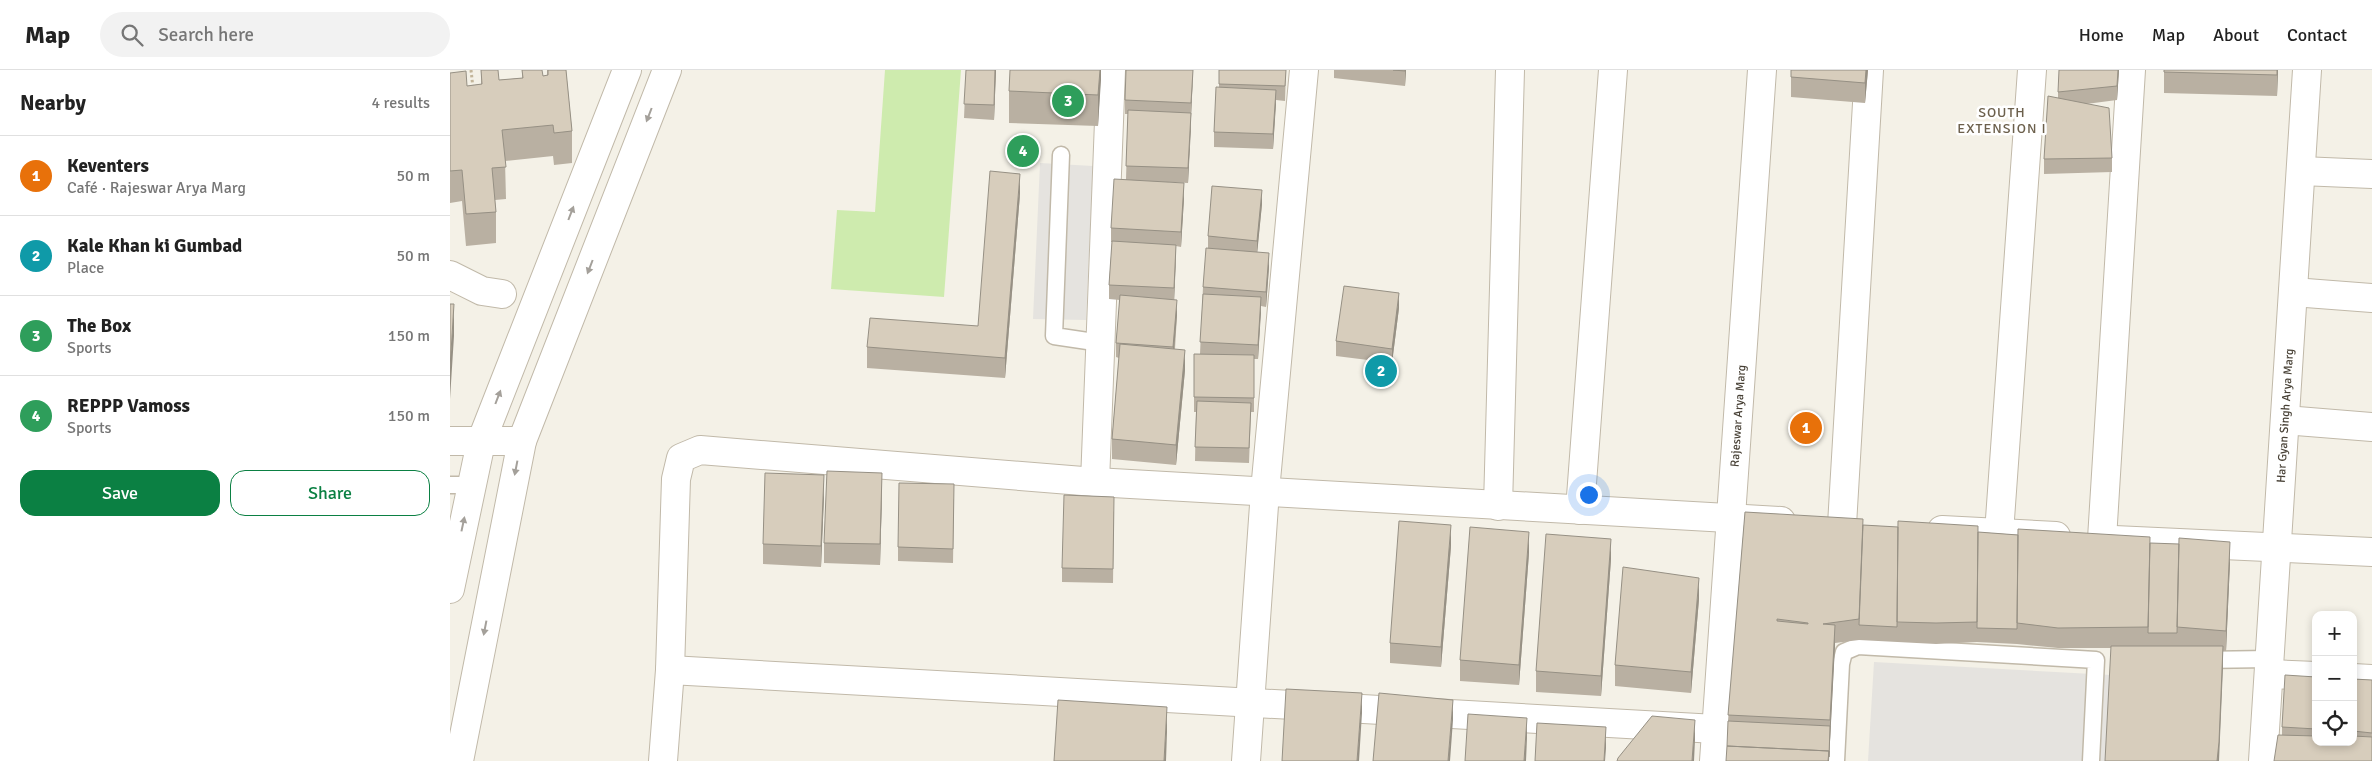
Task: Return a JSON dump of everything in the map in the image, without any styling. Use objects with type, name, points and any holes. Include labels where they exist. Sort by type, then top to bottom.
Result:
[{"type":"street","points":[[450,589],[461,485],[481,442],[627,70]]},
{"type":"street","points":[[460,761],[522,441],[667,70]]},
{"type":"street","points":[[1094,482],[1111,70]]},
{"type":"street","points":[[1246,761],[1265,491],[1304,70]]},
{"type":"street","points":[[1498,506],[1510,70]]},
{"type":"street","points":[[1580,510],[1613,70]]},
{"type":"street","name":"Rajeswar Arya Marg","points":[[1714,761],[1762,70]]},
{"type":"street","points":[[1842,525],[1869,70]]},
{"type":"street","points":[[1999,533],[2032,70]]},
{"type":"street","points":[[2102,539],[2131,70]]},
{"type":"street","name":"Har Gyan Singh Arya Marg","points":[[2262,761],[2307,70]]},
{"type":"street","points":[[2301,171],[2372,174]]},
{"type":"street","points":[[450,275],[482,291],[502,294]]},
{"type":"street","points":[[2293,292],[2372,298]]},
{"type":"street","points":[[2285,420],[2372,427]]},
{"type":"street","points":[[450,441],[522,441]]},
{"type":"street","points":[[663,761],[670,670],[676,479],[681,458],[700,450],[1094,482],[1871,526]]},
{"type":"street","points":[[1920,529],[2277,549],[2372,552]]},
{"type":"street","points":[[2269,666],[2312,675]]},
{"type":"street","points":[[670,670],[1716,729]]},
{"type":"street","points":[[2357,678],[2372,678]]},
{"type":"lane","points":[[1061,155],[1054,336],[1101,343]]},
{"type":"lane","points":[[1836,761],[1841,664],[1844,652],[1858,646],[2115,660]]},
{"type":"lane","points":[[2091,761],[2096,660]]},
{"type":"lane","points":[[2183,660],[2269,666]]},
{"type":"path","points":[[471,70],[473,98]]},
{"type":"green space","points":[[885,70],[961,70],[944,297],[831,289],[837,210],[875,212]]},
{"type":"shaded area","points":[[1040,163],[1093,166],[1086,320],[1033,319]]},
{"type":"shaded area","points":[[1874,662],[2111,675],[2106,761],[1868,761]]},
{"type":"building","points":[[481,70],[498,70],[499,80],[523,78],[522,70],[542,70],[543,76],[548,75],[548,70],[566,70],[572,131],[554,133],[553,125],[502,130],[506,167],[492,168],[496,212],[466,214],[462,170],[450,171],[450,73],[466,71],[467,86],[482,84]]},
{"type":"building","points":[[966,70],[995,70],[994,105],[964,104]]},
{"type":"building","points":[[1010,70],[1100,70],[1098,95],[1009,91]]},
{"type":"building","points":[[1126,70],[1193,70],[1191,103],[1125,100]]},
{"type":"building","points":[[1219,70],[1286,70],[1285,86],[1219,84]]},
{"type":"building","points":[[1791,70],[1866,70],[1865,83],[1791,77]]},
{"type":"building","points":[[2059,70],[2118,70],[2117,86],[2058,92]]},
{"type":"building","points":[[2164,70],[2277,70],[2277,75],[2164,72]]},
{"type":"building","points":[[1216,87],[1276,90],[1273,134],[1214,132]]},
{"type":"building","points":[[2048,96],[2109,108],[2112,158],[2044,159]]},
{"type":"building","points":[[1128,110],[1191,113],[1188,168],[1126,166]]},
{"type":"building","points":[[990,171],[1020,174],[1005,358],[867,347],[870,318],[978,326]]},
{"type":"building","points":[[1114,179],[1184,183],[1181,232],[1111,228]]},
{"type":"building","points":[[1212,186],[1262,190],[1257,241],[1208,236]]},
{"type":"building","points":[[1112,241],[1176,245],[1174,288],[1109,285]]},
{"type":"building","points":[[1206,248],[1269,253],[1266,292],[1203,287]]},
{"type":"building","points":[[1344,286],[1399,293],[1392,349],[1336,341]]},
{"type":"building","points":[[1203,294],[1261,297],[1258,345],[1200,342]]},
{"type":"building","points":[[1120,295],[1177,300],[1173,347],[1116,343]]},
{"type":"building","points":[[450,304],[454,304],[450,368]]},
{"type":"building","points":[[1120,344],[1185,350],[1176,445],[1112,439]]},
{"type":"building","points":[[1194,354],[1254,355],[1254,398],[1194,397]]},
{"type":"building","points":[[1197,401],[1251,403],[1249,448],[1195,447]]},
{"type":"building","points":[[827,471],[882,473],[880,544],[824,543]]},
{"type":"building","points":[[765,473],[824,475],[821,546],[763,544]]},
{"type":"building","points":[[899,483],[954,484],[953,549],[898,547]]},
{"type":"building","points":[[1064,495],[1114,497],[1113,569],[1062,568]]},
{"type":"building","points":[[1745,512],[1863,519],[1859,619],[1823,624],[1835,625],[1830,720],[1728,715]],"holes":[[[1777,619],[1808,623],[1777,621]]]},
{"type":"building","points":[[1399,521],[1451,525],[1441,647],[1390,643]]},
{"type":"building","points":[[1898,521],[1978,526],[1977,622],[1897,622]]},
{"type":"building","points":[[1863,525],[1898,527],[1897,627],[1859,625]]},
{"type":"building","points":[[1470,527],[1529,532],[1519,665],[1460,660]]},
{"type":"building","points":[[2018,529],[2150,537],[2148,627],[2058,628],[2017,623]]},
{"type":"building","points":[[1978,532],[2018,535],[2017,629],[1977,628]]},
{"type":"building","points":[[1546,534],[1611,539],[1601,676],[1536,671]]},
{"type":"building","points":[[2179,538],[2230,542],[2226,631],[2177,627]]},
{"type":"building","points":[[2150,543],[2179,544],[2177,633],[2148,633]]},
{"type":"building","points":[[1623,567],[1699,578],[1691,672],[1615,665]]},
{"type":"building","points":[[2111,646],[2223,646],[2217,761],[2105,761]]},
{"type":"building","points":[[2285,675],[2312,677],[2312,729],[2282,727]]},
{"type":"building","points":[[2357,679],[2372,680],[2372,733],[2357,731]]},
{"type":"building","points":[[1286,689],[1362,693],[1357,761],[1282,761]]},
{"type":"building","points":[[1379,693],[1453,700],[1448,761],[1373,761]]},
{"type":"building","points":[[1058,700],[1167,707],[1164,761],[1054,761]]},
{"type":"building","points":[[1468,714],[1527,718],[1524,761],[1465,761]]},
{"type":"building","points":[[1652,716],[1695,720],[1692,761],[1617,761]]},
{"type":"building","points":[[1728,721],[1830,726],[1829,757],[1829,751],[1727,746]]},
{"type":"building","points":[[1537,723],[1606,727],[1604,761],[1535,761]]},
{"type":"building","points":[[2278,735],[2312,736],[2312,746],[2357,746],[2357,736],[2372,737],[2372,761],[2274,761]]},
{"type":"building","points":[[1727,746],[1829,751],[1828,761],[1726,761]]},
{"type":"place","name":"The Box","points":[[1068,101]]},
{"type":"place","name":"REPPP Vamoss","points":[[1023,151]]},
{"type":"place","name":"Kale Khan ki Gumbad","points":[[1381,371]]},
{"type":"place","name":"Keventers","points":[[1806,428]]},
{"type":"district","name":"SOUTH EXTENSION I","points":[[2002,120]]}]
